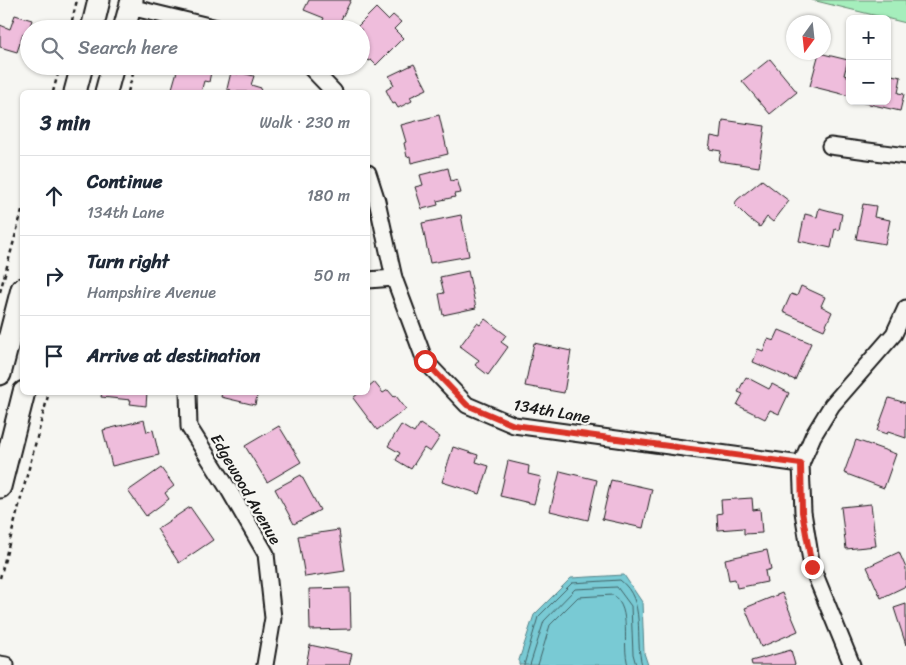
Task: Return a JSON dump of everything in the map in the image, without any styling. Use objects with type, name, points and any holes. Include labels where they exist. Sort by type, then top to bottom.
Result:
[{"type":"main road","points":[[94,20],[99,0]]},
{"type":"main road","points":[[126,20],[131,3]]},
{"type":"main road","points":[[76,90],[80,75]]},
{"type":"main road","points":[[107,90],[111,75]]},
{"type":"main road","points":[[0,374],[20,297]]},
{"type":"main road","points":[[0,487],[23,395]]},
{"type":"street","points":[[131,3],[190,20]]},
{"type":"street","points":[[318,75],[332,90]]},
{"type":"street","points":[[830,146],[906,156]]},
{"type":"street","name":"134th Lane","points":[[370,179],[394,278],[425,361],[467,405],[514,425],[801,464]]},
{"type":"street","points":[[370,280],[394,278]]},
{"type":"street","points":[[852,665],[812,567],[802,512],[801,464],[813,436],[832,405],[894,334],[906,308]]},
{"type":"street","name":"Edgewood Avenue","points":[[188,395],[189,427],[229,490],[266,554],[273,618],[265,665]]},
{"type":"street","points":[[0,664],[6,665]]},
{"type":"path","points":[[72,20],[77,0]]},
{"type":"path","points":[[54,90],[58,75]]},
{"type":"path","points":[[129,90],[133,75]]},
{"type":"path","points":[[0,292],[20,218]]},
{"type":"path","points":[[0,578],[48,395]]},
{"type":"green space","points":[[812,0],[906,0],[906,23],[891,19],[891,15],[873,15]]},
{"type":"water","points":[[624,575],[642,602],[644,653],[648,665],[519,665],[534,615],[571,578]]},
{"type":"building","points":[[309,0],[351,0],[341,20],[323,20],[324,18],[304,10]]},
{"type":"building","points":[[376,8],[388,20],[393,15],[401,22],[394,29],[403,38],[376,65],[370,60],[370,20],[364,20]]},
{"type":"building","points":[[15,15],[32,20],[20,20],[20,43],[17,52],[0,47],[0,25],[10,29]]},
{"type":"building","points":[[831,56],[846,60],[844,75],[846,76],[846,95],[810,86],[817,60],[831,60]]},
{"type":"building","points":[[770,59],[797,92],[770,114],[742,81]]},
{"type":"building","points":[[414,64],[427,89],[410,97],[412,101],[398,108],[395,103],[393,104],[386,90],[394,85],[389,76]]},
{"type":"building","points":[[176,75],[210,75],[209,82],[204,81],[202,90],[172,90]]},
{"type":"building","points":[[230,75],[254,76],[251,85],[261,88],[260,90],[227,89]]},
{"type":"building","points":[[891,75],[901,77],[898,93],[904,94],[900,111],[873,105],[891,105]]},
{"type":"building","points":[[439,115],[448,154],[411,163],[410,156],[407,157],[404,143],[406,142],[401,125]]},
{"type":"building","points":[[723,120],[765,126],[759,167],[719,161],[721,151],[709,149],[711,136],[721,138]]},
{"type":"building","points":[[448,168],[451,181],[457,179],[461,193],[454,194],[455,197],[437,201],[438,205],[422,209],[415,187],[423,185],[420,175]]},
{"type":"building","points":[[762,180],[789,201],[773,222],[767,217],[760,227],[734,204]]},
{"type":"building","points":[[863,204],[876,206],[874,217],[890,220],[885,244],[856,239]]},
{"type":"building","points":[[819,208],[842,214],[839,230],[835,229],[831,248],[799,241],[805,214],[817,217]]},
{"type":"building","points":[[461,215],[469,256],[430,263],[422,223]]},
{"type":"building","points":[[468,271],[476,308],[443,315],[439,294],[444,293],[440,277]]},
{"type":"building","points":[[801,286],[825,297],[821,306],[832,312],[824,330],[783,312],[791,294],[797,296]]},
{"type":"building","points":[[485,319],[506,335],[501,342],[508,347],[488,375],[475,365],[479,360],[460,346],[477,323],[480,325]]},
{"type":"building","points":[[779,330],[811,343],[795,380],[753,362],[758,349],[763,351],[768,339],[774,341]]},
{"type":"building","points":[[534,343],[571,351],[564,393],[525,386]]},
{"type":"building","points":[[746,377],[769,389],[772,384],[789,393],[779,414],[770,410],[765,419],[737,405],[743,394],[738,392]]},
{"type":"building","points":[[374,382],[383,393],[388,390],[394,397],[396,396],[406,409],[377,430],[353,398],[356,395],[370,395],[370,385]]},
{"type":"building","points":[[101,395],[147,395],[146,406],[130,404],[131,400],[101,397]]},
{"type":"building","points":[[221,395],[257,395],[255,405],[221,397]]},
{"type":"building","points":[[889,398],[906,403],[906,438],[888,432],[887,434],[877,431]]},
{"type":"building","points":[[144,420],[147,432],[153,430],[159,455],[112,466],[103,430]]},
{"type":"building","points":[[420,424],[440,437],[430,452],[424,448],[411,469],[396,460],[400,453],[388,446],[401,425],[414,433]]},
{"type":"building","points":[[279,426],[301,462],[267,482],[245,446]]},
{"type":"building","points":[[856,440],[896,454],[884,488],[844,473]]},
{"type":"building","points":[[453,447],[478,455],[476,462],[489,466],[480,494],[442,482]]},
{"type":"building","points":[[508,461],[529,466],[528,474],[541,477],[534,504],[500,496]]},
{"type":"building","points":[[161,468],[174,486],[165,493],[169,499],[146,516],[128,491]]},
{"type":"building","points":[[560,471],[597,480],[588,520],[550,511]]},
{"type":"building","points":[[301,475],[320,510],[294,524],[275,489]]},
{"type":"building","points":[[611,480],[652,489],[643,528],[602,519]]},
{"type":"building","points":[[752,498],[753,510],[760,509],[762,533],[744,534],[744,528],[718,530],[717,514],[722,513],[721,500]]},
{"type":"building","points":[[871,504],[876,546],[846,549],[841,507]]},
{"type":"building","points":[[190,507],[213,540],[179,563],[157,529]]},
{"type":"building","points":[[339,530],[345,571],[305,577],[298,536]]},
{"type":"building","points":[[767,550],[771,569],[765,571],[767,582],[737,588],[735,579],[729,580],[725,559]]},
{"type":"building","points":[[899,552],[906,568],[906,586],[881,598],[867,567]]},
{"type":"building","points":[[350,588],[351,629],[310,630],[309,589]]},
{"type":"building","points":[[782,593],[798,631],[761,647],[745,608]]},
{"type":"building","points":[[906,604],[906,645],[894,608]]},
{"type":"building","points":[[310,645],[352,654],[349,665],[306,665]]},
{"type":"building","points":[[791,650],[795,665],[752,665],[751,661]]},
{"type":"route","points":[[425,361],[467,405],[514,425],[801,464],[802,512],[812,567]]}]
